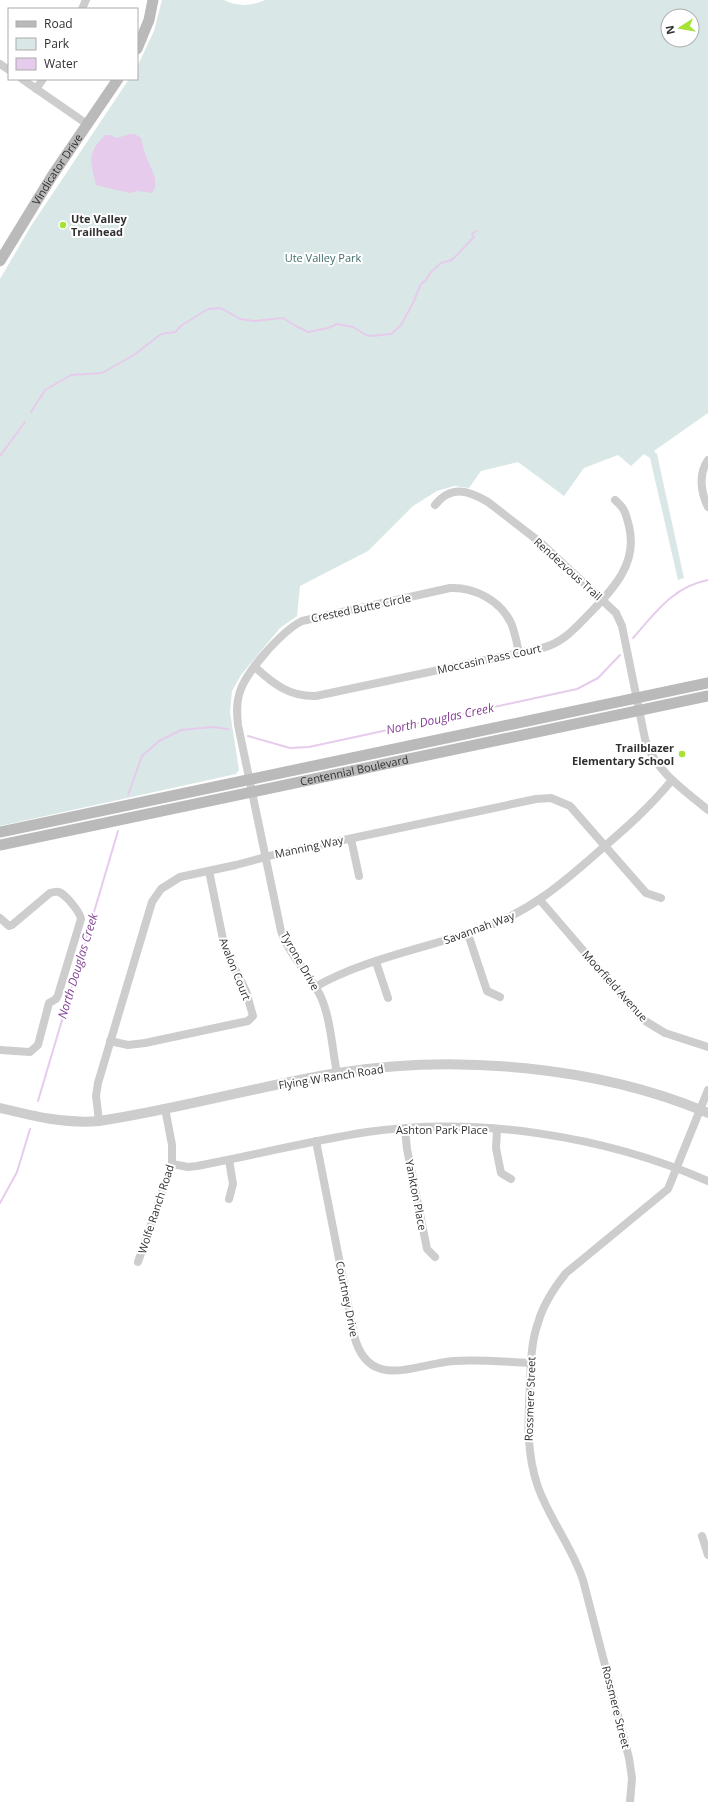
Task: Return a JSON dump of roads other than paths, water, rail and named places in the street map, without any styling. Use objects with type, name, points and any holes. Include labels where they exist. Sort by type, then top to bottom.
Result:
[{"type":"main road","points":[[138,47],[149,20],[153,0]]},
{"type":"main road","name":"Vindicator Drive","points":[[0,261],[52,176],[117,80]]},
{"type":"main road","name":"Centennial Boulevard","points":[[0,832],[108,808],[708,683]]},
{"type":"main road","name":"Centennial Boulevard","points":[[0,845],[708,696]]},
{"type":"street","points":[[23,80],[87,124]]},
{"type":"street","points":[[36,89],[43,80]]},
{"type":"street","points":[[708,460],[701,467],[702,485],[708,508]]},
{"type":"street","name":"Rendezvous Trail","points":[[435,505],[441,498],[450,492],[468,493],[478,496],[541,543],[603,599],[616,613],[622,626],[649,752],[657,764],[672,780],[708,810]]},
{"type":"street","name":"Moccasin Pass Court","points":[[255,667],[279,687],[297,695],[307,696],[327,694],[549,646],[563,639],[603,599],[621,578],[628,564],[630,553],[630,531],[624,508],[615,500]]},
{"type":"street","name":"Crested Butte Circle","points":[[248,779],[238,725],[237,705],[242,685],[282,635],[302,621],[450,588],[459,588],[476,592],[500,608],[511,623],[519,653]]},
{"type":"street","name":"Tyrone Drive","points":[[248,779],[283,936],[315,987],[326,1011],[337,1073]]},
{"type":"street","name":"Savannah Way","points":[[315,987],[341,973],[468,934],[509,918],[540,900],[606,846],[642,814],[672,780]]},
{"type":"street","name":"Manning Way","points":[[99,1121],[96,1090],[150,907],[161,888],[172,880],[265,856],[544,798],[558,800],[570,806],[646,893],[661,898]]},
{"type":"street","points":[[351,839],[359,876]]},
{"type":"street","name":"Avalon Court","points":[[110,1041],[128,1044],[145,1043],[248,1021],[253,1016],[246,991],[225,949],[208,871]]},
{"type":"street","points":[[0,918],[9,926],[12,925],[50,893],[55,891],[61,893],[78,911],[81,919],[58,995],[56,999],[49,1003],[38,1045],[30,1052],[0,1050]]},
{"type":"street","name":"Moorfield Avenue","points":[[540,900],[642,1019],[665,1033],[708,1047]]},
{"type":"street","points":[[468,934],[487,991],[500,997]]},
{"type":"street","points":[[376,962],[388,998]]},
{"type":"street","name":"Flying W Ranch Road","points":[[0,1108],[57,1120],[73,1122],[99,1121],[337,1073],[371,1068],[471,1065],[520,1068],[602,1081],[658,1096],[704,1112]]},
{"type":"street","name":"Rossmere Street","points":[[630,1802],[632,1778],[629,1758],[583,1580],[542,1496],[531,1462],[527,1426],[532,1347],[538,1322],[545,1304],[560,1280],[571,1268],[663,1195],[668,1189],[704,1112],[708,1090]]},
{"type":"street","name":"Wolfe Ranch Road","points":[[138,1262],[172,1164],[172,1145],[165,1108]]},
{"type":"street","name":"Ashton Park Place","points":[[172,1164],[188,1166],[229,1160],[316,1141],[368,1132],[405,1129],[471,1128],[537,1134],[578,1140],[610,1148],[677,1169],[708,1181]]},
{"type":"street","name":"Yankton Place","points":[[405,1129],[407,1149],[427,1248],[435,1258]]},
{"type":"street","points":[[497,1130],[496,1148],[501,1173],[511,1179]]},
{"type":"street","name":"Courtney Drive","points":[[316,1141],[354,1335],[362,1356],[374,1366],[393,1372],[454,1361],[531,1363]]},
{"type":"street","points":[[229,1160],[233,1184],[229,1199]]},
{"type":"street","points":[[702,1536],[708,1555]]},
{"type":"water","points":[[135,134],[141,138],[142,145],[155,179],[152,193],[138,191],[130,193],[96,185],[92,164],[92,153],[99,142],[105,135],[110,135],[117,138]]},
{"type":"waterway","points":[[31,412],[45,390],[71,375],[102,373],[134,355],[161,334],[175,332],[182,325],[208,309],[221,308],[240,319],[254,321],[283,318],[308,332],[328,328],[337,324],[353,327],[366,335],[372,336],[391,334],[401,325],[421,284],[441,263],[452,260],[474,237],[472,234],[476,231]]},
{"type":"waterway","points":[[0,456],[25,422]]},
{"type":"waterway","name":"North Douglas Creek","points":[[633,638],[657,610],[675,594],[696,583],[708,580]]},
{"type":"waterway","name":"North Douglas Creek","points":[[248,736],[290,748],[309,747],[577,689],[598,678],[620,655]]},
{"type":"waterway","name":"North Douglas Creek","points":[[128,795],[142,756],[159,741],[181,730],[213,727],[228,729]]},
{"type":"waterway","name":"North Douglas Creek","points":[[38,1101],[118,831]]},
{"type":"waterway","name":"North Douglas Creek","points":[[0,1203],[17,1172],[30,1129]]},
{"type":"place","name":"Ute Valley Trailhead","points":[[63,225]]},
{"type":"place","name":"Trailblazer Elementary School","points":[[682,754]]},
{"type":"park label","name":"Ute Valley Park","points":[[323,258]]}]
